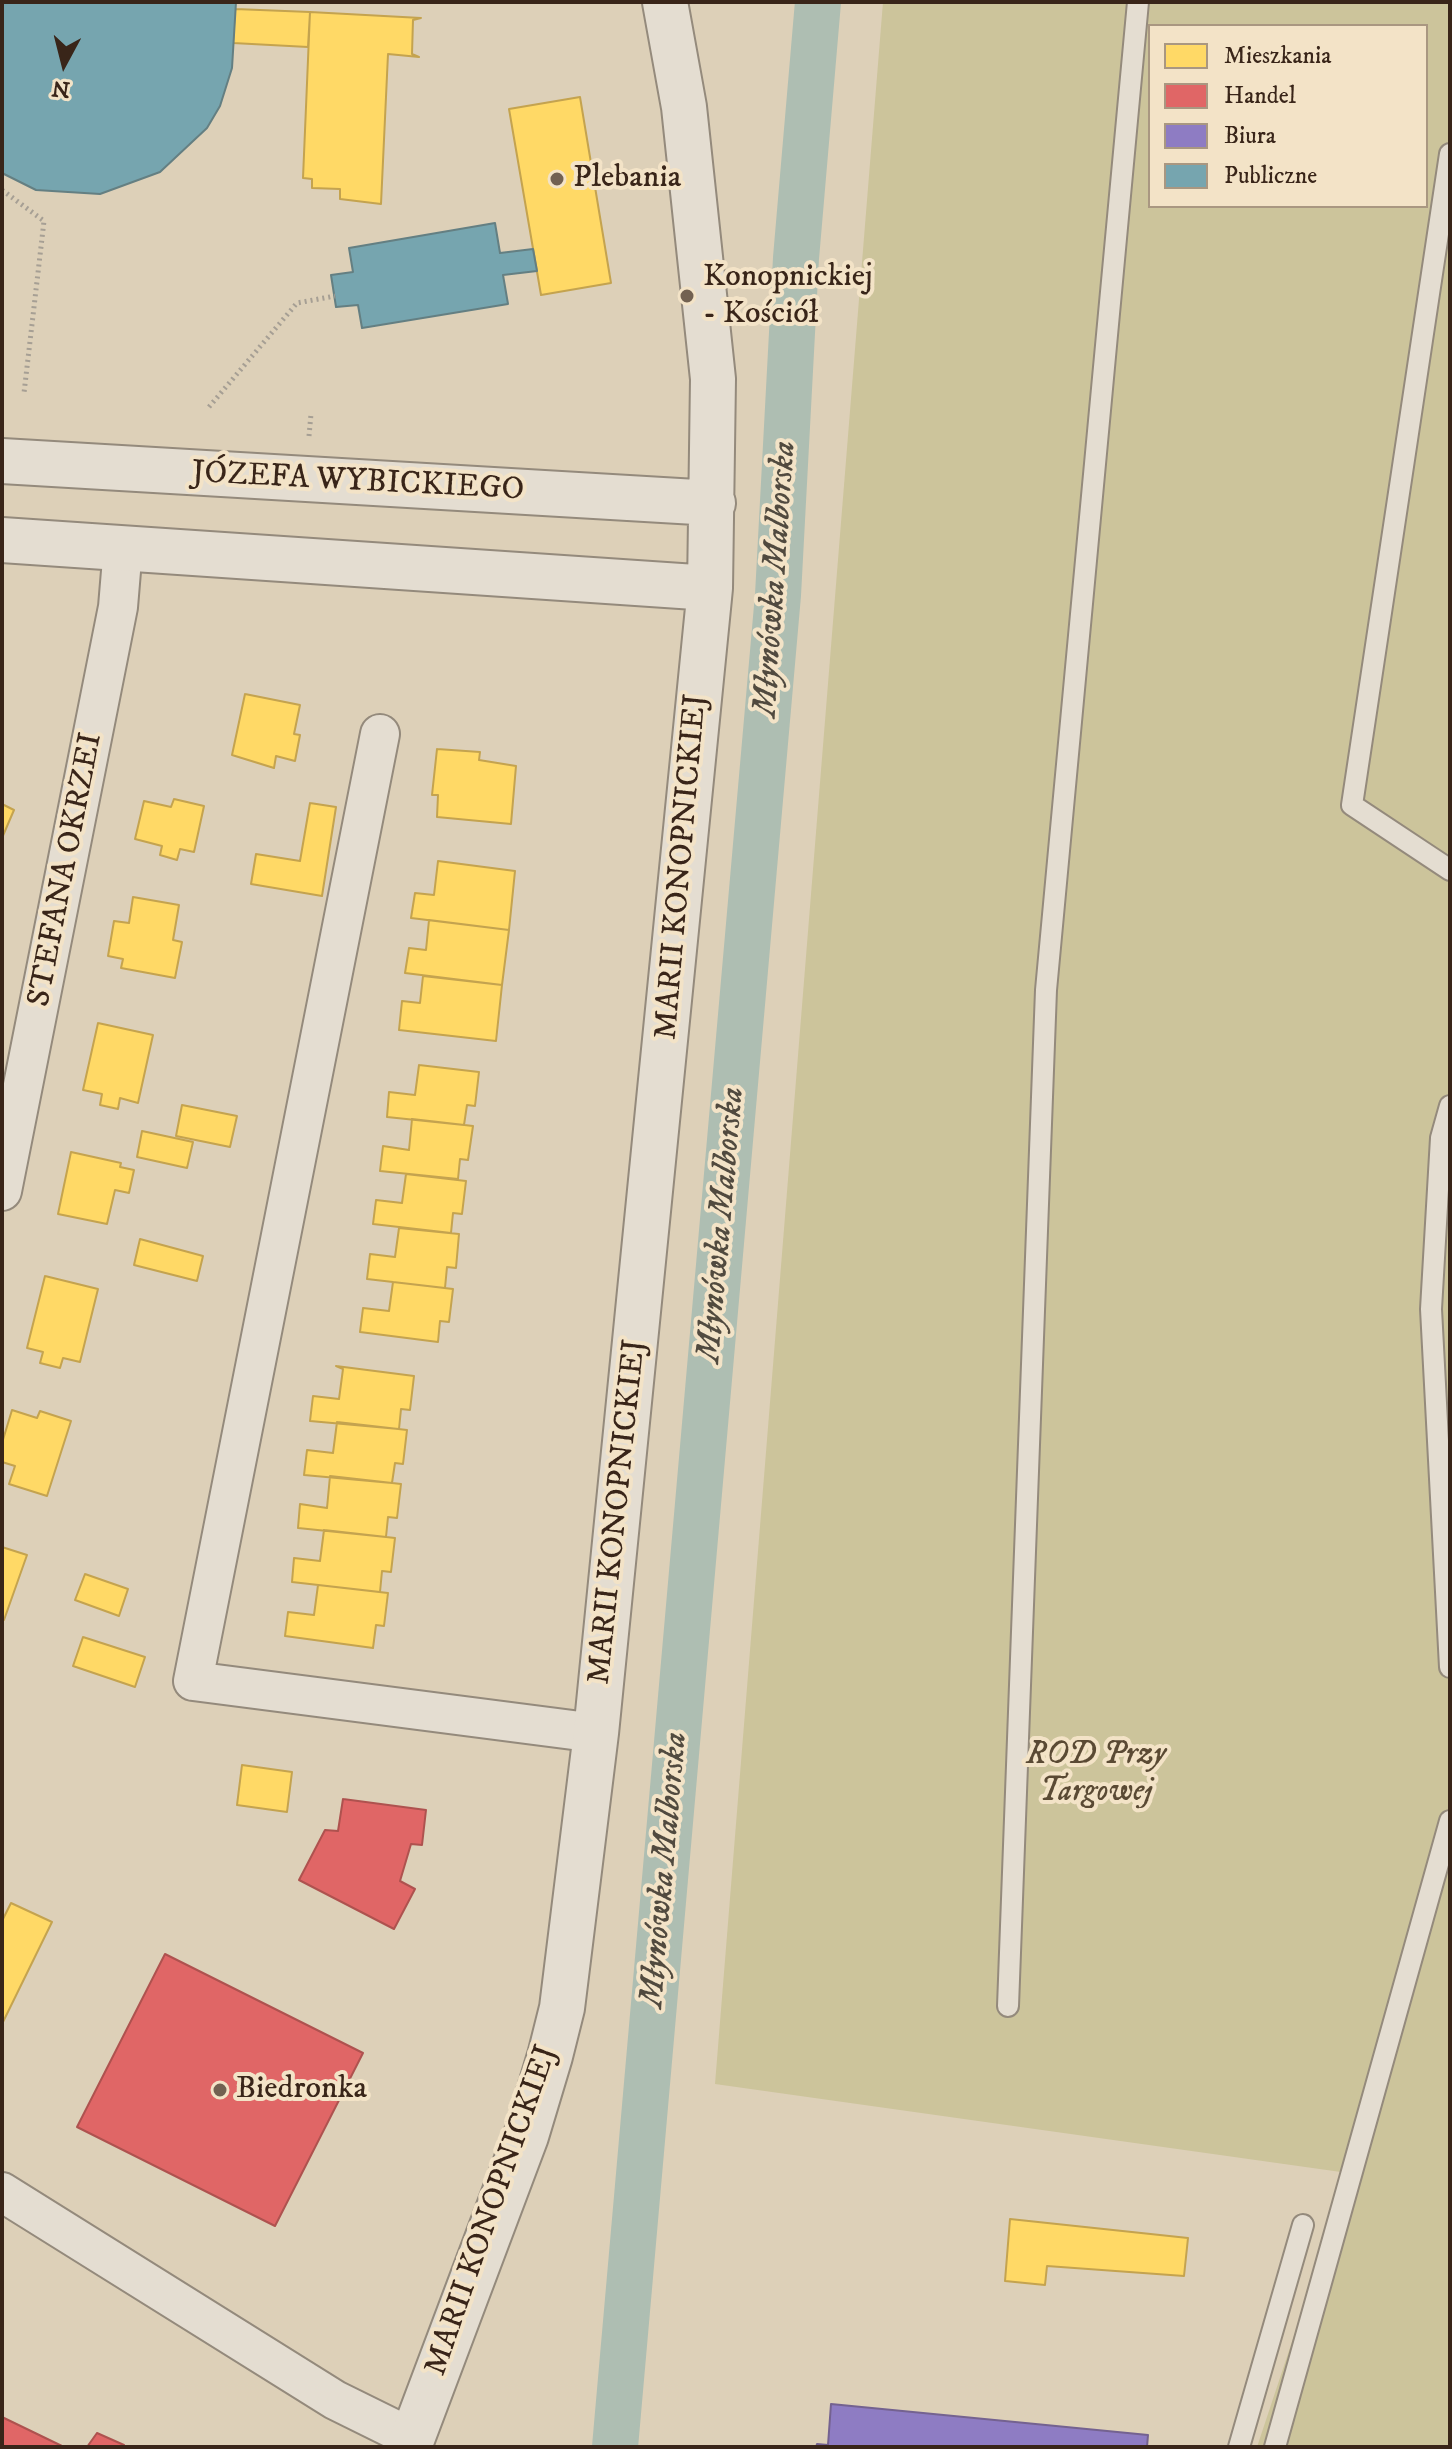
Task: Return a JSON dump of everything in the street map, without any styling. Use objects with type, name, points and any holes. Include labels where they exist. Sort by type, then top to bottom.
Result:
[{"type":"street","name":"MARII KONOPNICKIEJ","points":[[410,2442],[526,2136],[550,2056],[562,2008],[596,1733],[710,588],[713,379],[702,250],[684,107],[665,2]]},
{"type":"street","name":"JÓZEFA WYBICKIEGO","points":[[2,461],[713,503]]},
{"type":"street","points":[[2,540],[710,588]]},
{"type":"street","name":"STEFANA OKRZEI","points":[[2,1191],[118,607],[123,547]]},
{"type":"street","points":[[380,734],[193,1681],[596,1733]]},
{"type":"street","points":[[2,2192],[335,2400],[410,2442]]},
{"type":"lane","points":[[1008,2006],[1046,990],[1138,2]]},
{"type":"lane","points":[[1450,154],[1352,805],[1450,870]]},
{"type":"lane","points":[[1450,1106],[1441,1138],[1431,1309],[1450,1667]]},
{"type":"lane","points":[[1275,2447],[1450,1821]]},
{"type":"lane","points":[[1239,2447],[1303,2225]]},
{"type":"path","points":[[2,190],[44,221],[24,393]]},
{"type":"path","points":[[209,407],[297,303],[335,296]]},
{"type":"green space","name":"ROD Przy Targowej","points":[[883,2],[1450,2],[1450,2447],[1257,2447],[1348,2173],[715,2084]]},
{"type":"building: Mieszkania","points":[[235,9],[310,12],[308,47],[233,43]]},
{"type":"building: Mieszkania","points":[[310,12],[421,18],[413,20],[412,54],[419,57],[388,54],[381,204],[340,199],[340,189],[312,188],[312,179],[303,178]]},
{"type":"building: Mieszkania","name":"Plebania","points":[[580,97],[611,283],[541,295],[509,109]]},
{"type":"building: Mieszkania","points":[[245,694],[300,705],[294,734],[300,735],[295,761],[276,756],[274,768],[232,755]]},
{"type":"building: Mieszkania","points":[[437,749],[480,752],[479,760],[516,766],[511,824],[437,817],[438,795],[432,795]]},
{"type":"building: Mieszkania","points":[[174,799],[204,806],[194,852],[180,849],[177,860],[160,855],[162,846],[135,839],[144,801],[171,807]]},
{"type":"building: Mieszkania","points":[[310,803],[336,807],[322,896],[251,884],[256,854],[300,861]]},
{"type":"building: Mieszkania","points":[[2,804],[14,810],[2,838]]},
{"type":"building: Mieszkania","points":[[438,861],[515,871],[509,930],[411,918],[415,893],[434,895]]},
{"type":"building: Mieszkania","points":[[133,897],[179,905],[173,940],[182,942],[175,978],[121,968],[123,959],[108,956],[114,921],[129,923]]},
{"type":"building: Mieszkania","points":[[429,920],[509,930],[502,985],[405,973],[409,948],[426,950]]},
{"type":"building: Mieszkania","points":[[423,976],[502,985],[496,1041],[399,1030],[402,1001],[420,1003]]},
{"type":"building: Mieszkania","points":[[98,1023],[153,1035],[138,1103],[120,1098],[118,1109],[100,1105],[102,1094],[83,1090]]},
{"type":"building: Mieszkania","points":[[419,1065],[479,1072],[475,1106],[467,1105],[464,1125],[387,1117],[389,1092],[415,1095]]},
{"type":"building: Mieszkania","points":[[182,1105],[237,1116],[230,1147],[176,1136]]},
{"type":"building: Mieszkania","points":[[412,1119],[473,1126],[468,1160],[460,1159],[458,1179],[380,1171],[383,1146],[409,1150]]},
{"type":"building: Mieszkania","points":[[142,1131],[193,1142],[187,1168],[137,1157]]},
{"type":"building: Mieszkania","points":[[71,1152],[121,1163],[120,1167],[134,1170],[129,1193],[115,1190],[107,1224],[58,1214]]},
{"type":"building: Mieszkania","points":[[406,1174],[466,1181],[462,1214],[453,1213],[451,1233],[373,1224],[376,1200],[402,1203]]},
{"type":"building: Mieszkania","points":[[399,1228],[459,1234],[456,1268],[447,1267],[445,1288],[367,1279],[370,1254],[395,1257]]},
{"type":"building: Mieszkania","points":[[140,1239],[203,1256],[197,1281],[134,1265]]},
{"type":"building: Mieszkania","points":[[45,1276],[98,1289],[80,1362],[63,1358],[60,1368],[40,1363],[43,1352],[27,1348]]},
{"type":"building: Mieszkania","points":[[393,1282],[453,1289],[449,1322],[440,1321],[438,1342],[360,1332],[363,1308],[389,1311]]},
{"type":"building: Mieszkania","points":[[336,1366],[414,1376],[410,1410],[401,1409],[399,1429],[310,1421],[313,1396],[339,1399],[343,1369]]},
{"type":"building: Mieszkania","points":[[12,1410],[37,1418],[40,1411],[71,1421],[47,1496],[9,1484],[15,1466],[2,1462],[2,1443]]},
{"type":"building: Mieszkania","points":[[337,1422],[407,1430],[403,1464],[395,1463],[392,1483],[304,1475],[307,1450],[333,1453]]},
{"type":"building: Mieszkania","points":[[330,1476],[401,1484],[397,1518],[388,1517],[386,1537],[298,1528],[300,1504],[327,1508]]},
{"type":"building: Mieszkania","points":[[324,1530],[395,1538],[391,1572],[382,1571],[380,1592],[292,1582],[294,1558],[320,1561]]},
{"type":"building: Mieszkania","points":[[2,1547],[27,1555],[4,1620],[2,1620]]},
{"type":"building: Mieszkania","points":[[85,1574],[128,1589],[119,1616],[75,1600]]},
{"type":"building: Mieszkania","points":[[318,1585],[388,1593],[384,1626],[376,1625],[373,1648],[285,1636],[288,1612],[314,1615]]},
{"type":"building: Mieszkania","points":[[83,1637],[145,1657],[135,1687],[73,1666]]},
{"type":"building: Mieszkania","points":[[242,1765],[292,1772],[287,1812],[237,1805]]},
{"type":"building: Mieszkania","points":[[11,1903],[52,1922],[2,2024],[2,1921]]},
{"type":"building: Mieszkania","points":[[1010,2219],[1188,2238],[1184,2276],[1047,2266],[1045,2285],[1005,2281]]},
{"type":"building: Handel","points":[[343,1799],[426,1810],[422,1845],[411,1844],[400,1881],[415,1889],[394,1929],[299,1880],[325,1830],[338,1831]]},
{"type":"building: Handel","name":"Biedronka","points":[[165,1954],[363,2053],[275,2226],[77,2127]]},
{"type":"building: Handel","points":[[2,2417],[64,2447],[2,2447]]},
{"type":"building: Handel","points":[[97,2433],[124,2445],[87,2447]]},
{"type":"building: Biura","points":[[831,2404],[1148,2435],[1147,2447],[816,2447],[817,2444],[828,2445]]},
{"type":"building: Publiczne","points":[[2,2],[236,2],[232,68],[220,106],[207,128],[160,172],[100,194],[36,190],[2,173]]},
{"type":"building: Publiczne","points":[[495,223],[500,253],[533,249],[537,271],[503,275],[508,304],[362,328],[358,305],[336,307],[331,275],[353,272],[349,248]]},
{"type":"waterway","name":"Młynówka Malborska","points":[[615,2447],[778,595],[796,258],[818,2]]},
{"type":"place","name":"Plebania","points":[[557,179]]},
{"type":"place","name":"Konopnickiej - Kościół","points":[[687,296]]},
{"type":"place","name":"Biedronka","points":[[220,2090]]}]
